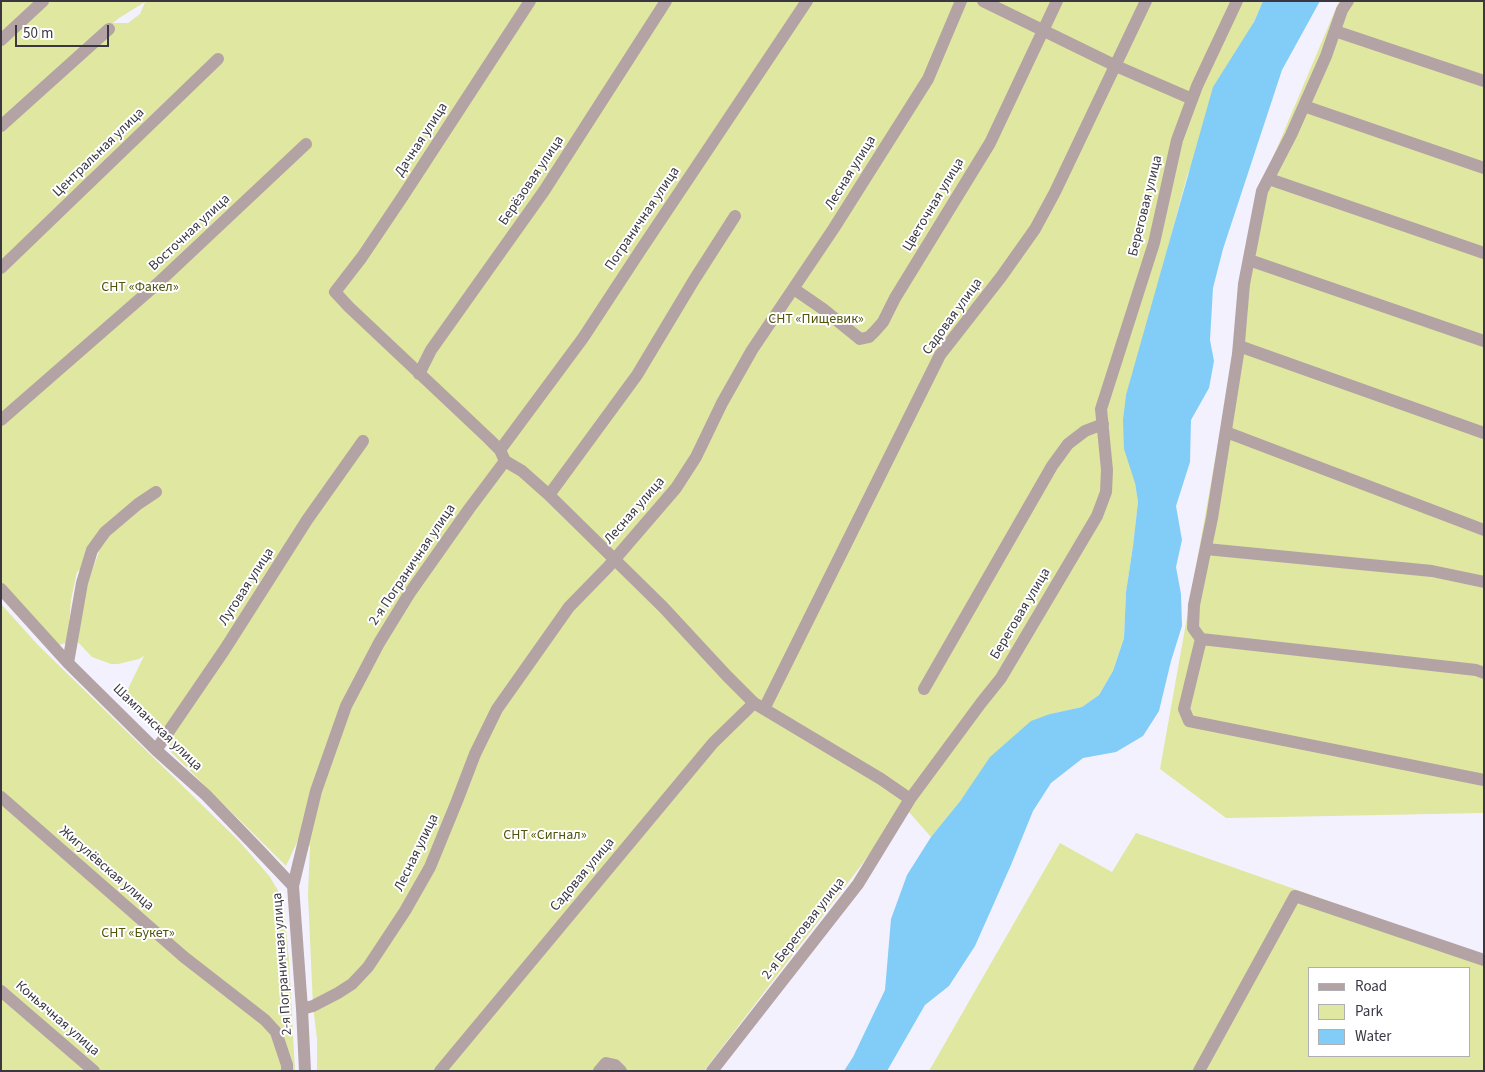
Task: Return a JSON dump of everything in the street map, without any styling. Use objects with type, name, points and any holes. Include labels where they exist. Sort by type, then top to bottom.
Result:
[{"type":"street","points":[[1,40],[43,1]]},
{"type":"street","name":"Дачная улица","points":[[419,374],[335,292],[362,257],[403,196],[530,1]]},
{"type":"street","name":"Берёзовая улица","points":[[419,374],[431,350],[550,183],[666,1]]},
{"type":"street","name":"Пограничная улица","points":[[502,456],[583,338],[807,1]]},
{"type":"street","name":"Лесная улица","points":[[302,1009],[313,1006],[352,984],[368,967],[405,911],[430,867],[458,801],[475,754],[497,709],[570,607],[676,488],[696,457],[722,403],[752,350],[794,289],[928,79],[961,1]]},
{"type":"street","points":[[983,1],[1116,66],[1192,99]]},
{"type":"street","name":"Цветочная улица","points":[[794,289],[823,309],[860,339],[869,337],[876,331],[990,143],[1058,1]]},
{"type":"street","name":"Садовая улица","points":[[440,1071],[713,743],[759,706],[940,354],[1001,277],[1035,229],[1146,1]]},
{"type":"street","name":"Береговая улица","points":[[910,799],[1001,678],[1097,516],[1106,492],[1107,470],[1101,409],[1154,243],[1177,140],[1197,86],[1237,1]]},
{"type":"street","points":[[1348,1],[1342,10],[1326,56],[1304,106],[1262,191],[1244,284],[1239,346],[1206,549],[1194,605],[1193,628],[1201,639],[1476,670],[1484,673]]},
{"type":"street","points":[[1,126],[109,29]]},
{"type":"street","points":[[1335,31],[1484,81]]},
{"type":"street","name":"Центральная улица","points":[[1,268],[218,59]]},
{"type":"street","points":[[1304,106],[1484,168]]},
{"type":"street","name":"Восточная улица","points":[[1,420],[157,284],[306,144]]},
{"type":"street","points":[[1269,179],[1484,253]]},
{"type":"street","points":[[549,495],[637,375],[735,216]]},
{"type":"street","points":[[1249,260],[1484,341]]},
{"type":"street","points":[[1239,346],[1484,433]]},
{"type":"street","points":[[419,374],[502,456],[549,495],[663,607],[727,676],[759,706],[881,779],[910,799]]},
{"type":"street","points":[[924,689],[1052,466],[1068,444],[1085,431],[1103,424]]},
{"type":"street","points":[[1226,432],[1484,530]]},
{"type":"street","name":"Луговая улица","points":[[156,750],[225,649],[308,520],[363,441]]},
{"type":"street","name":"2-я Пограничная улица","points":[[305,1071],[293,886],[316,791],[346,706],[379,643],[409,594],[469,509],[502,456]]},
{"type":"street","points":[[68,663],[82,583],[92,550],[105,532],[138,504],[156,492]]},
{"type":"street","points":[[1206,549],[1432,571],[1484,582]]},
{"type":"street","name":"Шампанская улица","points":[[1,589],[68,663],[156,750],[206,795],[293,886]]},
{"type":"street","points":[[1201,639],[1184,709],[1189,720],[1484,780]]},
{"type":"street","name":"Жигулёвская улица","points":[[1,797],[184,957],[265,1020],[276,1032],[287,1065],[287,1071]]},
{"type":"street","name":"2-я Береговая улица","points":[[712,1071],[858,884],[910,799]]},
{"type":"street","points":[[1199,1071],[1295,896],[1484,960]]},
{"type":"street","name":"Коньячная улица","points":[[1,991],[94,1071]]},
{"type":"street","points":[[599,1071],[606,1063],[615,1065],[621,1071]]},
{"type":"green space","points":[[1,1],[1263,1],[1187,176],[1155,296],[1135,483],[1138,502],[1126,592],[1124,638],[1113,671],[1099,695],[1082,707],[1050,714],[961,800],[931,837],[901,803],[882,838],[704,1071],[317,1071],[317,1039],[313,1006],[308,895],[310,846],[298,840],[286,866],[168,749],[170,743],[122,701],[144,656],[139,659],[111,664],[92,657],[77,641],[86,586],[99,552],[77,572],[71,600],[66,643],[59,645],[1,585],[1,133],[101,44],[1,120]],"holes":[[[145,2],[140,14],[128,23],[113,23]]]},
{"type":"green space","points":[[1339,1],[1484,1],[1484,813],[1226,818],[1160,769],[1231,370],[1255,200]]},
{"type":"green space","name":"СНТ «Букет»","points":[[1,604],[37,644],[239,841],[270,877],[283,899],[289,960],[295,1071],[1,1071]]},
{"type":"green space","points":[[1136,833],[1484,956],[1484,1071],[929,1071],[1060,843],[1112,872]]},
{"type":"water","points":[[1263,1],[1320,1],[1282,70],[1223,249],[1213,288],[1210,340],[1214,361],[1209,388],[1191,420],[1190,462],[1176,506],[1182,540],[1176,567],[1181,594],[1182,626],[1159,711],[1143,736],[1116,752],[1083,758],[1051,783],[1033,811],[975,946],[949,986],[925,1005],[887,1071],[844,1071],[853,1057],[885,990],[891,919],[907,875],[931,837],[961,800],[990,757],[1031,721],[1050,714],[1082,707],[1099,695],[1113,671],[1124,638],[1126,592],[1138,502],[1135,483],[1124,449],[1123,420],[1126,395],[1213,87],[1254,22]]},
{"type":"park label","name":"СНТ «Факел»","points":[[140,288]]},
{"type":"park label","name":"СНТ «Пищевик»","points":[[816,320]]},
{"type":"park label","name":"СНТ «Сигнал»","points":[[545,836]]}]
